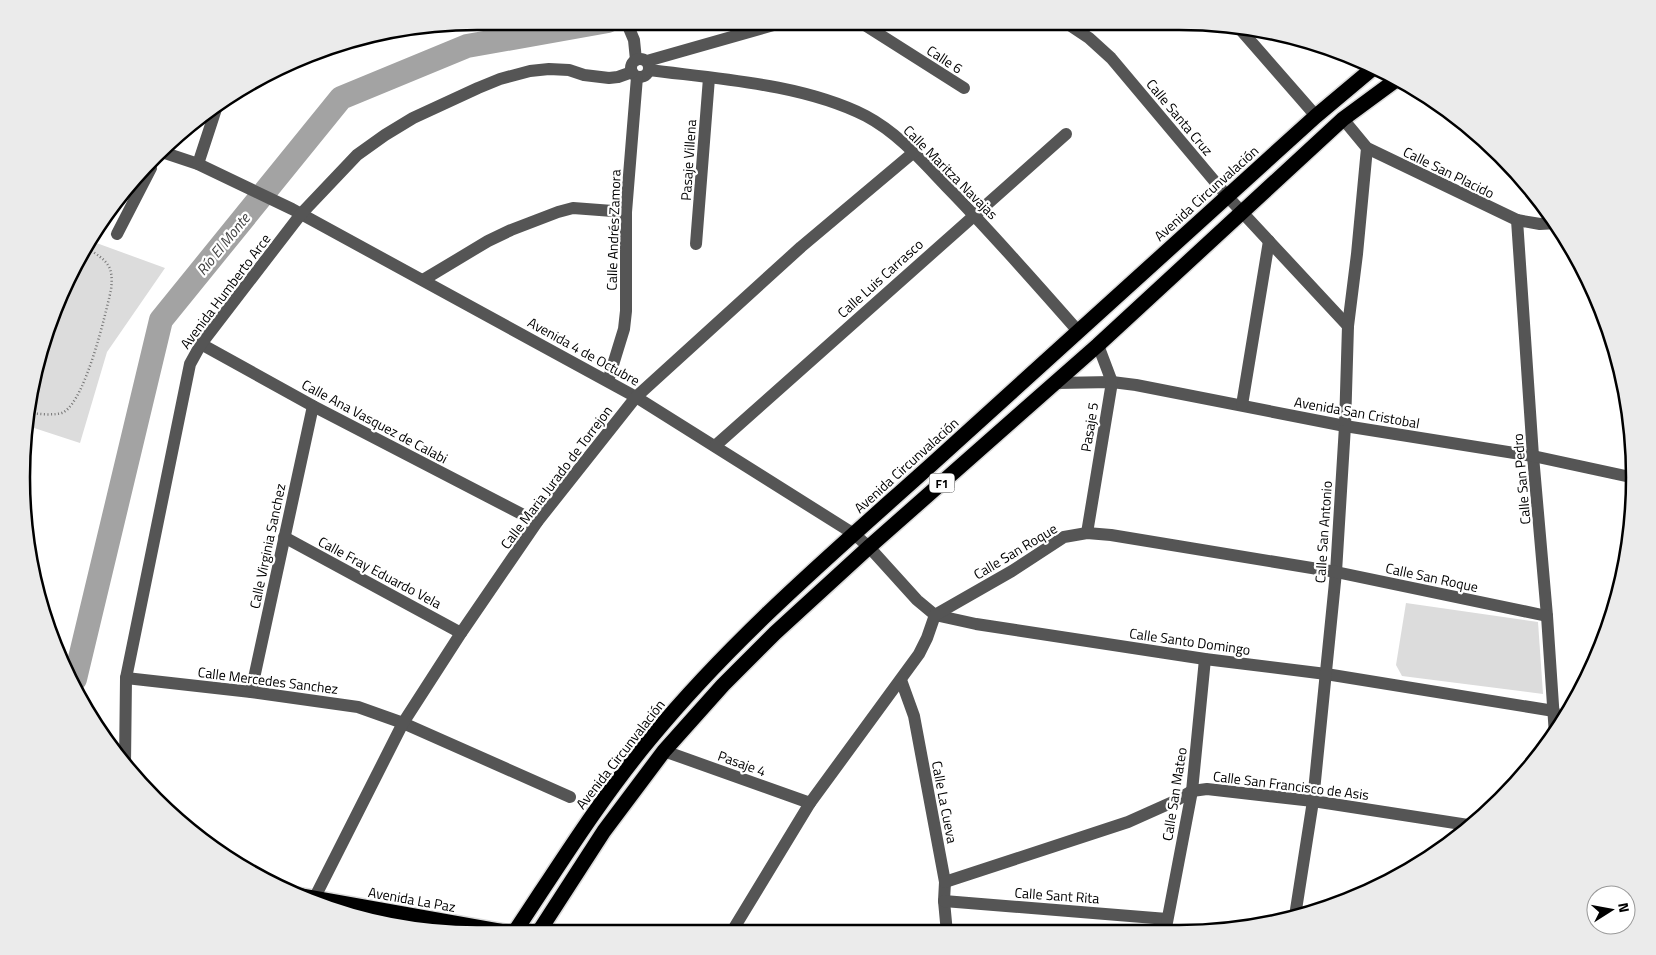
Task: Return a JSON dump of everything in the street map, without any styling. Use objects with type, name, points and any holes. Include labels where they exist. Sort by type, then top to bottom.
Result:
[{"type":"highway","name":"Avenida Circunvalación","points":[[521,925],[590,819],[649,739],[710,670],[758,622],[854,534],[1316,116],[1368,72]]},
{"type":"highway","name":"F1","points":[[543,925],[604,831],[664,751],[722,685],[775,633],[1098,345],[1343,119],[1391,84]]},
{"type":"main road","name":"Avenida La Paz","points":[[329,899],[476,925]]},
{"type":"street","name":"Calle Andrés Zamora","points":[[608,381],[624,329],[626,311],[626,212],[640,68],[634,40],[630,30]]},
{"type":"street","name":"Avenida Humberto Arce","points":[[125,754],[126,678],[190,364],[201,344],[296,211],[357,155],[385,135],[413,118],[500,79],[530,71],[549,69],[569,70],[584,75],[609,78],[618,77],[640,68],[759,30]]},
{"type":"street","name":"Calle 6","points":[[873,30],[964,88]]},
{"type":"street","name":"Calle Santa Cruz","points":[[1077,30],[1111,58],[1241,212],[1348,326]]},
{"type":"street","points":[[1247,36],[1316,116]]},
{"type":"street","name":"Calle Maritza Navajas","points":[[640,68],[796,90],[838,104],[867,117],[890,132],[914,152],[974,214],[1078,331]]},
{"type":"street","name":"Pasaje Villena","points":[[696,244],[709,78]]},
{"type":"street","points":[[198,164],[214,116]]},
{"type":"street","name":"Calle San Placido","points":[[1343,119],[1367,148],[1517,220],[1547,224]]},
{"type":"street","name":"Calle Luis Carrasco","points":[[715,446],[1066,134]]},
{"type":"street","name":"Calle San Antonio","points":[[1296,909],[1313,802],[1336,572],[1345,426],[1348,326],[1367,148]]},
{"type":"street","name":"Calle Maria Jurado de Torrejon","points":[[317,895],[403,723],[461,632],[537,522],[636,397],[801,247],[914,152]]},
{"type":"street","name":"Avenida 4 de Octubre","points":[[169,153],[218,173],[296,211],[608,381],[854,534]]},
{"type":"street","points":[[116,234],[147,176]]},
{"type":"street","points":[[423,280],[503,234],[558,212],[573,208],[626,212]]},
{"type":"street","name":"Calle San Pedro","points":[[1517,220],[1554,720]]},
{"type":"street","points":[[1242,405],[1269,241]]},
{"type":"street","name":"Calle Ana Vasquez de Calabi","points":[[201,344],[313,406],[537,522]]},
{"type":"street","points":[[1098,345],[1112,382]]},
{"type":"street","name":"Avenida San Cristobal","points":[[1112,382],[1242,405],[1345,426],[1534,456],[1626,476]]},
{"type":"street","name":"Pasaje 5","points":[[1056,383],[1112,382],[1088,533]]},
{"type":"street","name":"Calle Virginia Sanchez","points":[[251,692],[313,406]]},
{"type":"street","name":"Calle San Roque","points":[[935,615],[1064,537],[1088,533],[1111,535],[1336,572],[1548,616]]},
{"type":"street","name":"Calle Santo Domingo","points":[[854,534],[917,600],[935,615],[976,624],[1205,659],[1326,674],[1554,711]]},
{"type":"street","name":"Calle Fray Eduardo Vela","points":[[284,537],[461,632]]},
{"type":"street","points":[[736,925],[810,803],[920,654],[935,615]]},
{"type":"street","name":"Calle San Mateo","points":[[1166,925],[1192,791],[1205,659]]},
{"type":"street","name":"Calle Mercedes Sanchez","points":[[126,678],[251,692],[358,707],[403,723],[570,797]]},
{"type":"street","name":"Calle La Cueva","points":[[901,680],[914,716],[945,882],[944,901],[946,925]]},
{"type":"street","name":"Pasaje 4","points":[[664,751],[810,803]]},
{"type":"street","name":"Calle San Francisco de Asis","points":[[945,882],[1128,822],[1175,801],[1192,791],[1207,789],[1313,802],[1462,824]]},
{"type":"street","name":"Calle Sant Rita","points":[[944,901],[1167,918]]},
{"type":"path","points":[[35,414],[46,415],[64,412],[77,396],[90,368],[113,278],[111,267],[92,251]]},
{"type":"shaded area","points":[[97,243],[165,268],[107,352],[80,443],[33,428],[45,362],[54,334],[76,280]]},
{"type":"shaded area","points":[[1406,603],[1538,622],[1543,694],[1402,676],[1396,665]]},
{"type":"waterway","name":"Río El Monte","points":[[76,675],[161,320],[341,98],[467,46],[557,30]]}]
